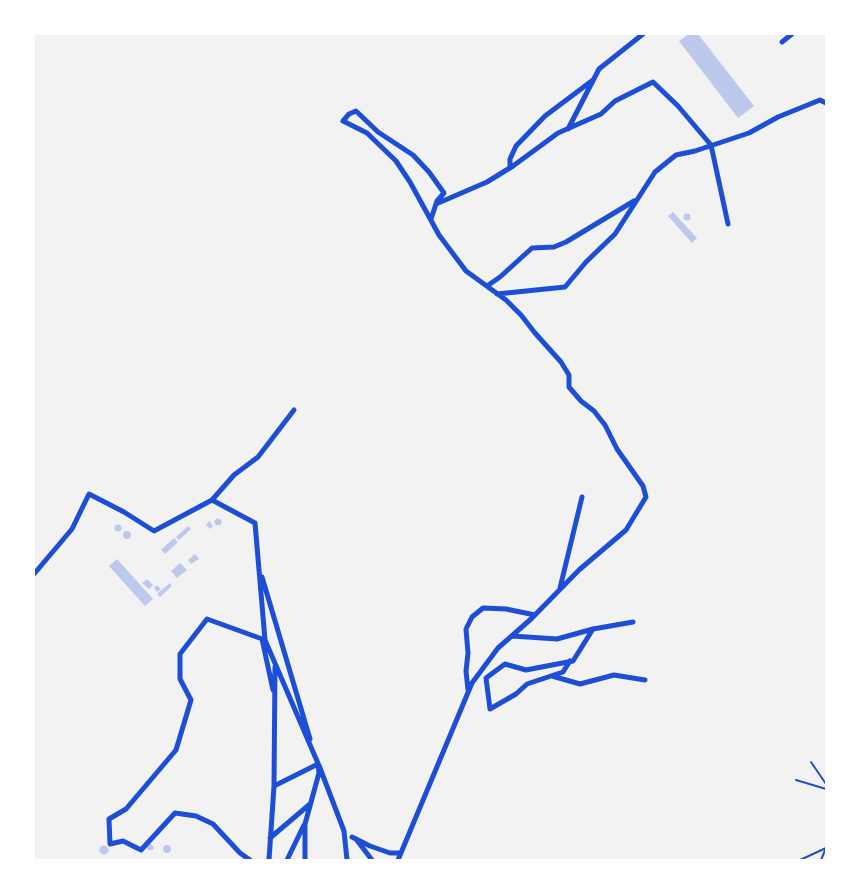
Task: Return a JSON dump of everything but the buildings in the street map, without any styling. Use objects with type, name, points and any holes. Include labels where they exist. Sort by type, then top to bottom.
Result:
[{"type":"street","points":[[568,129],[599,70],[642,34]]},
{"type":"street","points":[[782,42],[792,34]]},
{"type":"street","points":[[510,168],[510,159],[516,146],[545,116],[594,80]]},
{"type":"street","points":[[436,204],[487,182],[510,168],[558,133],[601,114],[616,101],[653,82],[678,106],[711,145],[728,224]]},
{"type":"street","points":[[497,294],[565,287],[586,262],[615,234],[655,172],[676,155],[749,133],[778,117],[826,98]]},
{"type":"street","points":[[820,100],[826,103]]},
{"type":"street","points":[[398,860],[472,683],[498,648],[626,530],[646,497],[643,486],[617,449],[605,425],[594,411],[569,388],[569,375],[561,362],[521,315],[466,271],[452,254],[396,161],[367,133],[343,121],[349,114],[356,111],[378,132],[413,155],[429,172],[444,193],[436,204],[431,219]]},
{"type":"street","points":[[487,286],[500,277],[532,248],[554,247],[566,242],[636,200]]},
{"type":"street","points":[[34,574],[72,529],[89,494],[124,512],[154,531],[212,500],[234,474],[258,457],[294,410]]},
{"type":"street","points":[[560,589],[582,497]]},
{"type":"street","points":[[212,500],[256,523],[264,639],[274,699]]},
{"type":"street","points":[[259,566],[318,762],[319,773],[305,824],[287,860]]},
{"type":"street","points":[[468,692],[466,629],[472,617],[483,608],[506,608],[535,615]]},
{"type":"street","points":[[250,860],[240,854],[213,824],[196,816],[175,813],[141,850],[123,841],[110,844],[109,819],[126,809],[176,750],[191,700],[180,679],[180,654],[207,619],[264,639],[318,762],[344,831],[347,860]]},
{"type":"street","points":[[512,636],[557,639],[593,629],[633,622]]},
{"type":"street","points":[[570,661],[526,670],[505,664],[486,678],[490,709],[516,694],[527,684],[563,672],[593,629]]},
{"type":"street","points":[[269,860],[274,786],[275,663]]},
{"type":"street","points":[[552,676],[580,684],[614,675],[646,680]]},
{"type":"street","points":[[274,786],[318,762]]},
{"type":"street","points":[[270,838],[311,803]]},
{"type":"street","points":[[305,824],[305,860]]},
{"type":"street","points":[[344,831],[356,840],[372,860]]},
{"type":"street","points":[[352,837],[390,854],[400,853]]},
{"type":"path","points":[[811,762],[826,784]]},
{"type":"path","points":[[796,780],[826,789]]},
{"type":"path","points":[[800,860],[826,848],[821,860]]}]
